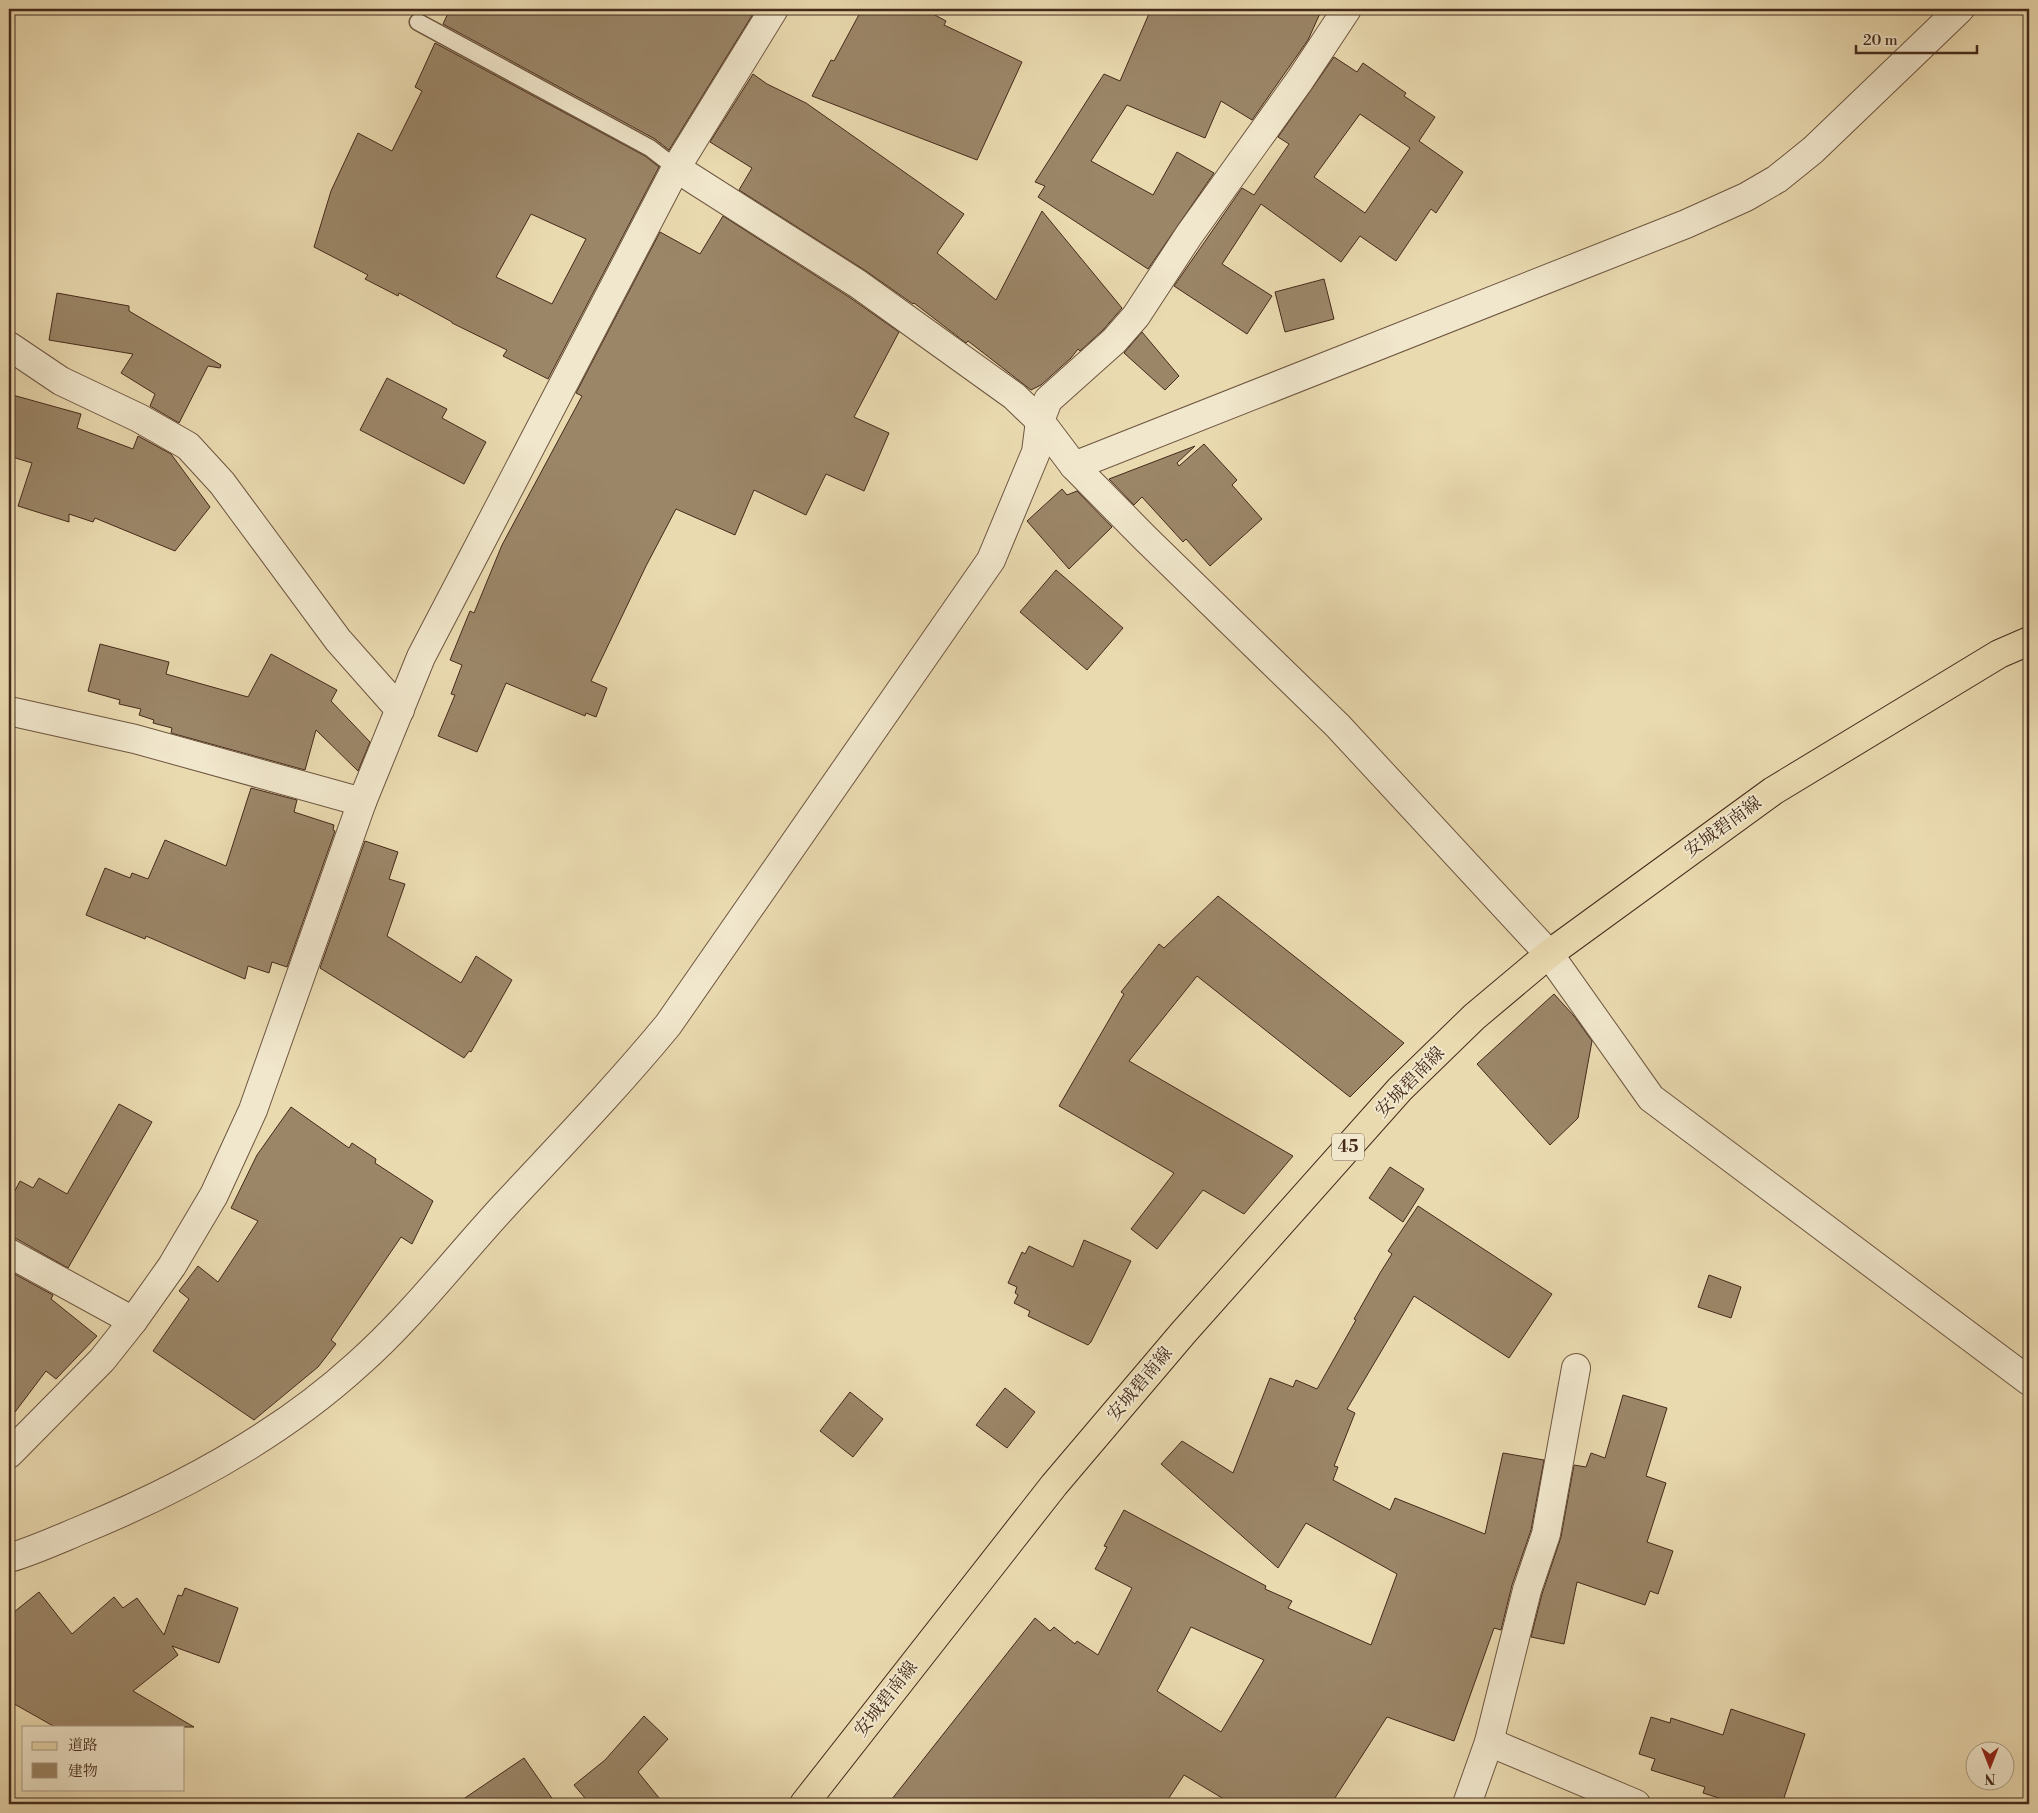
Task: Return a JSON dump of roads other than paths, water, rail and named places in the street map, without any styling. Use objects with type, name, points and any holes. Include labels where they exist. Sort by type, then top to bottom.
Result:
[{"type":"main road","name":"安城碧南線","points":[[804,1804],[1054,1485],[1189,1325],[1400,1089],[1474,1017],[1549,954],[1773,791],[1999,654],[2029,641]]},
{"type":"street","points":[[9,1454],[102,1360],[133,1321],[172,1266],[214,1195],[253,1110],[362,802],[421,658],[676,168],[774,9]]},
{"type":"street","points":[[9,1558],[130,1510],[189,1482],[248,1447],[314,1401],[358,1364],[396,1327],[506,1205],[623,1080],[668,1025],[991,560],[1036,452],[1040,421],[1048,400],[1114,341],[1136,316],[1189,235],[1300,80],[1347,9]]},
{"type":"street","points":[[1074,466],[1686,224],[1746,197],[1777,179],[1813,150],[1960,9]]},
{"type":"street","points":[[676,168],[858,284],[1014,396],[1040,421],[1074,466],[1165,558],[1338,726],[1549,954],[1652,1098],[2029,1381]]},
{"type":"street","points":[[9,346],[61,382],[139,418],[188,446],[222,483],[338,640],[400,710]]},
{"type":"street","points":[[9,711],[135,739],[362,802]]},
{"type":"street","points":[[9,1253],[133,1321]]},
{"type":"street","points":[[1468,1804],[1489,1742],[1527,1590],[1546,1534],[1576,1368]]},
{"type":"street","points":[[1489,1742],[1636,1804]]},
{"type":"lane","points":[[418,22],[650,148],[676,168]]}]
